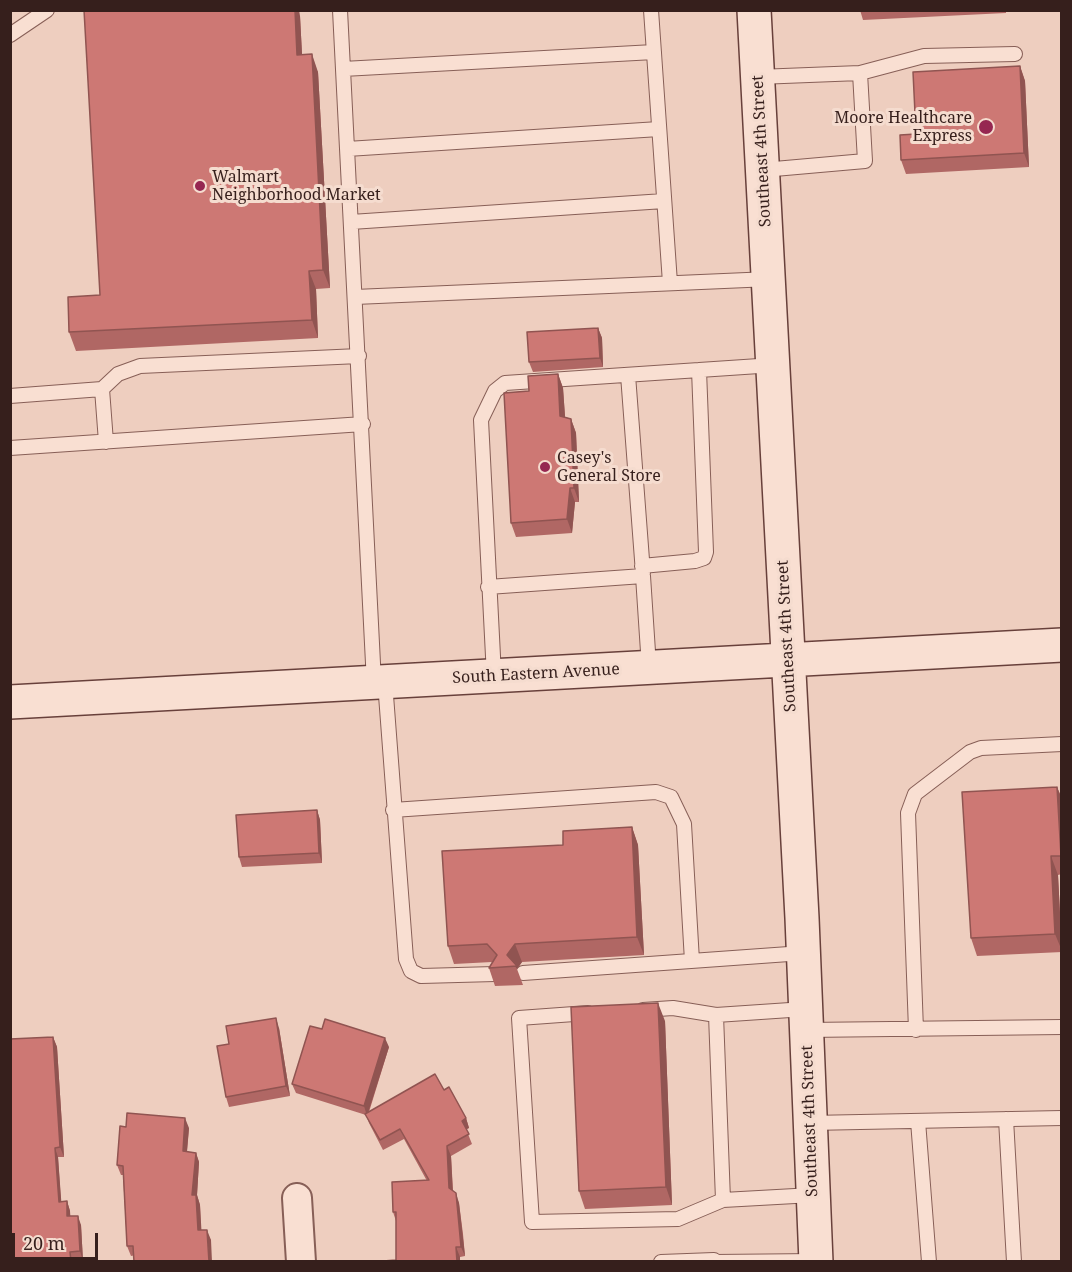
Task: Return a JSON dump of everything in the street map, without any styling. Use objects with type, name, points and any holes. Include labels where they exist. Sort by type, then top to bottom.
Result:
[{"type":"main road","name":"Southeast 4th Street","points":[[754,10],[770,279],[816,1261]]},
{"type":"main road","name":"South Eastern Avenue","points":[[10,702],[1062,645]]},
{"type":"street","points":[[297,1198],[301,1262]]},
{"type":"lane","points":[[10,34],[47,10]]},
{"type":"lane","points":[[340,10],[355,297],[380,682],[406,959],[411,971],[421,976],[495,975]]},
{"type":"lane","points":[[651,10],[670,283]]},
{"type":"lane","points":[[343,69],[654,52]]},
{"type":"lane","points":[[758,77],[860,73],[924,56],[1014,54]]},
{"type":"lane","points":[[763,170],[865,161],[860,73]]},
{"type":"lane","points":[[347,148],[659,129]]},
{"type":"lane","points":[[351,222],[664,201]]},
{"type":"lane","points":[[355,297],[770,279]]},
{"type":"lane","points":[[10,396],[102,389],[118,374],[140,366],[359,356]]},
{"type":"lane","points":[[494,676],[481,420],[495,391],[505,383],[774,365]]},
{"type":"lane","points":[[488,586],[643,571],[704,558],[706,552],[699,370]]},
{"type":"lane","points":[[628,375],[649,668]]},
{"type":"lane","points":[[102,389],[106,442]]},
{"type":"lane","points":[[10,448],[363,424]]},
{"type":"lane","points":[[916,1030],[908,813],[915,794],[970,753],[981,748],[1062,744]]},
{"type":"lane","points":[[393,810],[656,792],[671,797],[684,824],[692,961]]},
{"type":"lane","points":[[523,973],[803,953]]},
{"type":"lane","points":[[626,1011],[673,1008],[716,1015],[916,1030],[1062,1027]]},
{"type":"lane","points":[[602,1012],[519,1018],[532,1222],[678,1219],[723,1200],[813,1195]]},
{"type":"lane","points":[[716,1015],[723,1200]]},
{"type":"lane","points":[[810,1123],[1062,1118]]},
{"type":"lane","points":[[1006,1119],[1014,1262]]},
{"type":"lane","points":[[918,1120],[929,1262]]},
{"type":"lane","points":[[661,1262],[816,1261]]},
{"type":"building","points":[[84,10],[295,10],[297,55],[312,54],[323,270],[309,271],[312,320],[69,332],[68,297],[100,295]]},
{"type":"building","points":[[1020,66],[1024,153],[901,160],[900,135],[916,134],[913,72]]},
{"type":"building","points":[[598,328],[600,358],[529,362],[527,332]]},
{"type":"building","name":"Casey's General Store","points":[[558,374],[560,416],[571,419],[574,488],[570,488],[567,519],[511,523],[504,393],[529,391],[528,376]]},
{"type":"building","points":[[1057,787],[1061,856],[1051,856],[1055,934],[971,938],[962,792]]},
{"type":"building","points":[[317,810],[319,853],[239,857],[236,815]]},
{"type":"building","points":[[632,827],[637,937],[515,944],[507,955],[517,966],[489,968],[497,955],[487,944],[448,946],[442,851],[563,845],[563,831]]},
{"type":"building","points":[[658,1003],[666,1187],[579,1191],[571,1007]]},
{"type":"building","points":[[276,1018],[286,1086],[226,1097],[217,1046],[229,1044],[226,1026]]},
{"type":"building","points":[[325,1019],[385,1038],[364,1106],[292,1084],[310,1026],[322,1029]]},
{"type":"building","points":[[53,1037],[60,1147],[55,1148],[59,1202],[67,1201],[67,1216],[78,1216],[80,1251],[70,1252],[71,1262],[10,1262],[10,1039]]},
{"type":"building","points":[[435,1074],[444,1090],[449,1087],[466,1118],[462,1121],[469,1134],[447,1146],[449,1188],[456,1193],[461,1247],[456,1247],[457,1262],[370,1262],[396,1260],[396,1212],[393,1212],[392,1182],[429,1180],[400,1129],[380,1140],[365,1114]]},
{"type":"building","points":[[127,1113],[185,1118],[183,1151],[196,1153],[192,1195],[196,1195],[198,1230],[207,1230],[209,1262],[134,1262],[133,1246],[127,1246],[123,1166],[117,1165],[120,1126],[126,1127]]},
{"type":"place","name":"Moore Healthcare Express","points":[[986,127]]},
{"type":"place","name":"Walmart Neighborhood Market","points":[[200,186]]},
{"type":"place","name":"Casey's General Store","points":[[545,467]]}]
